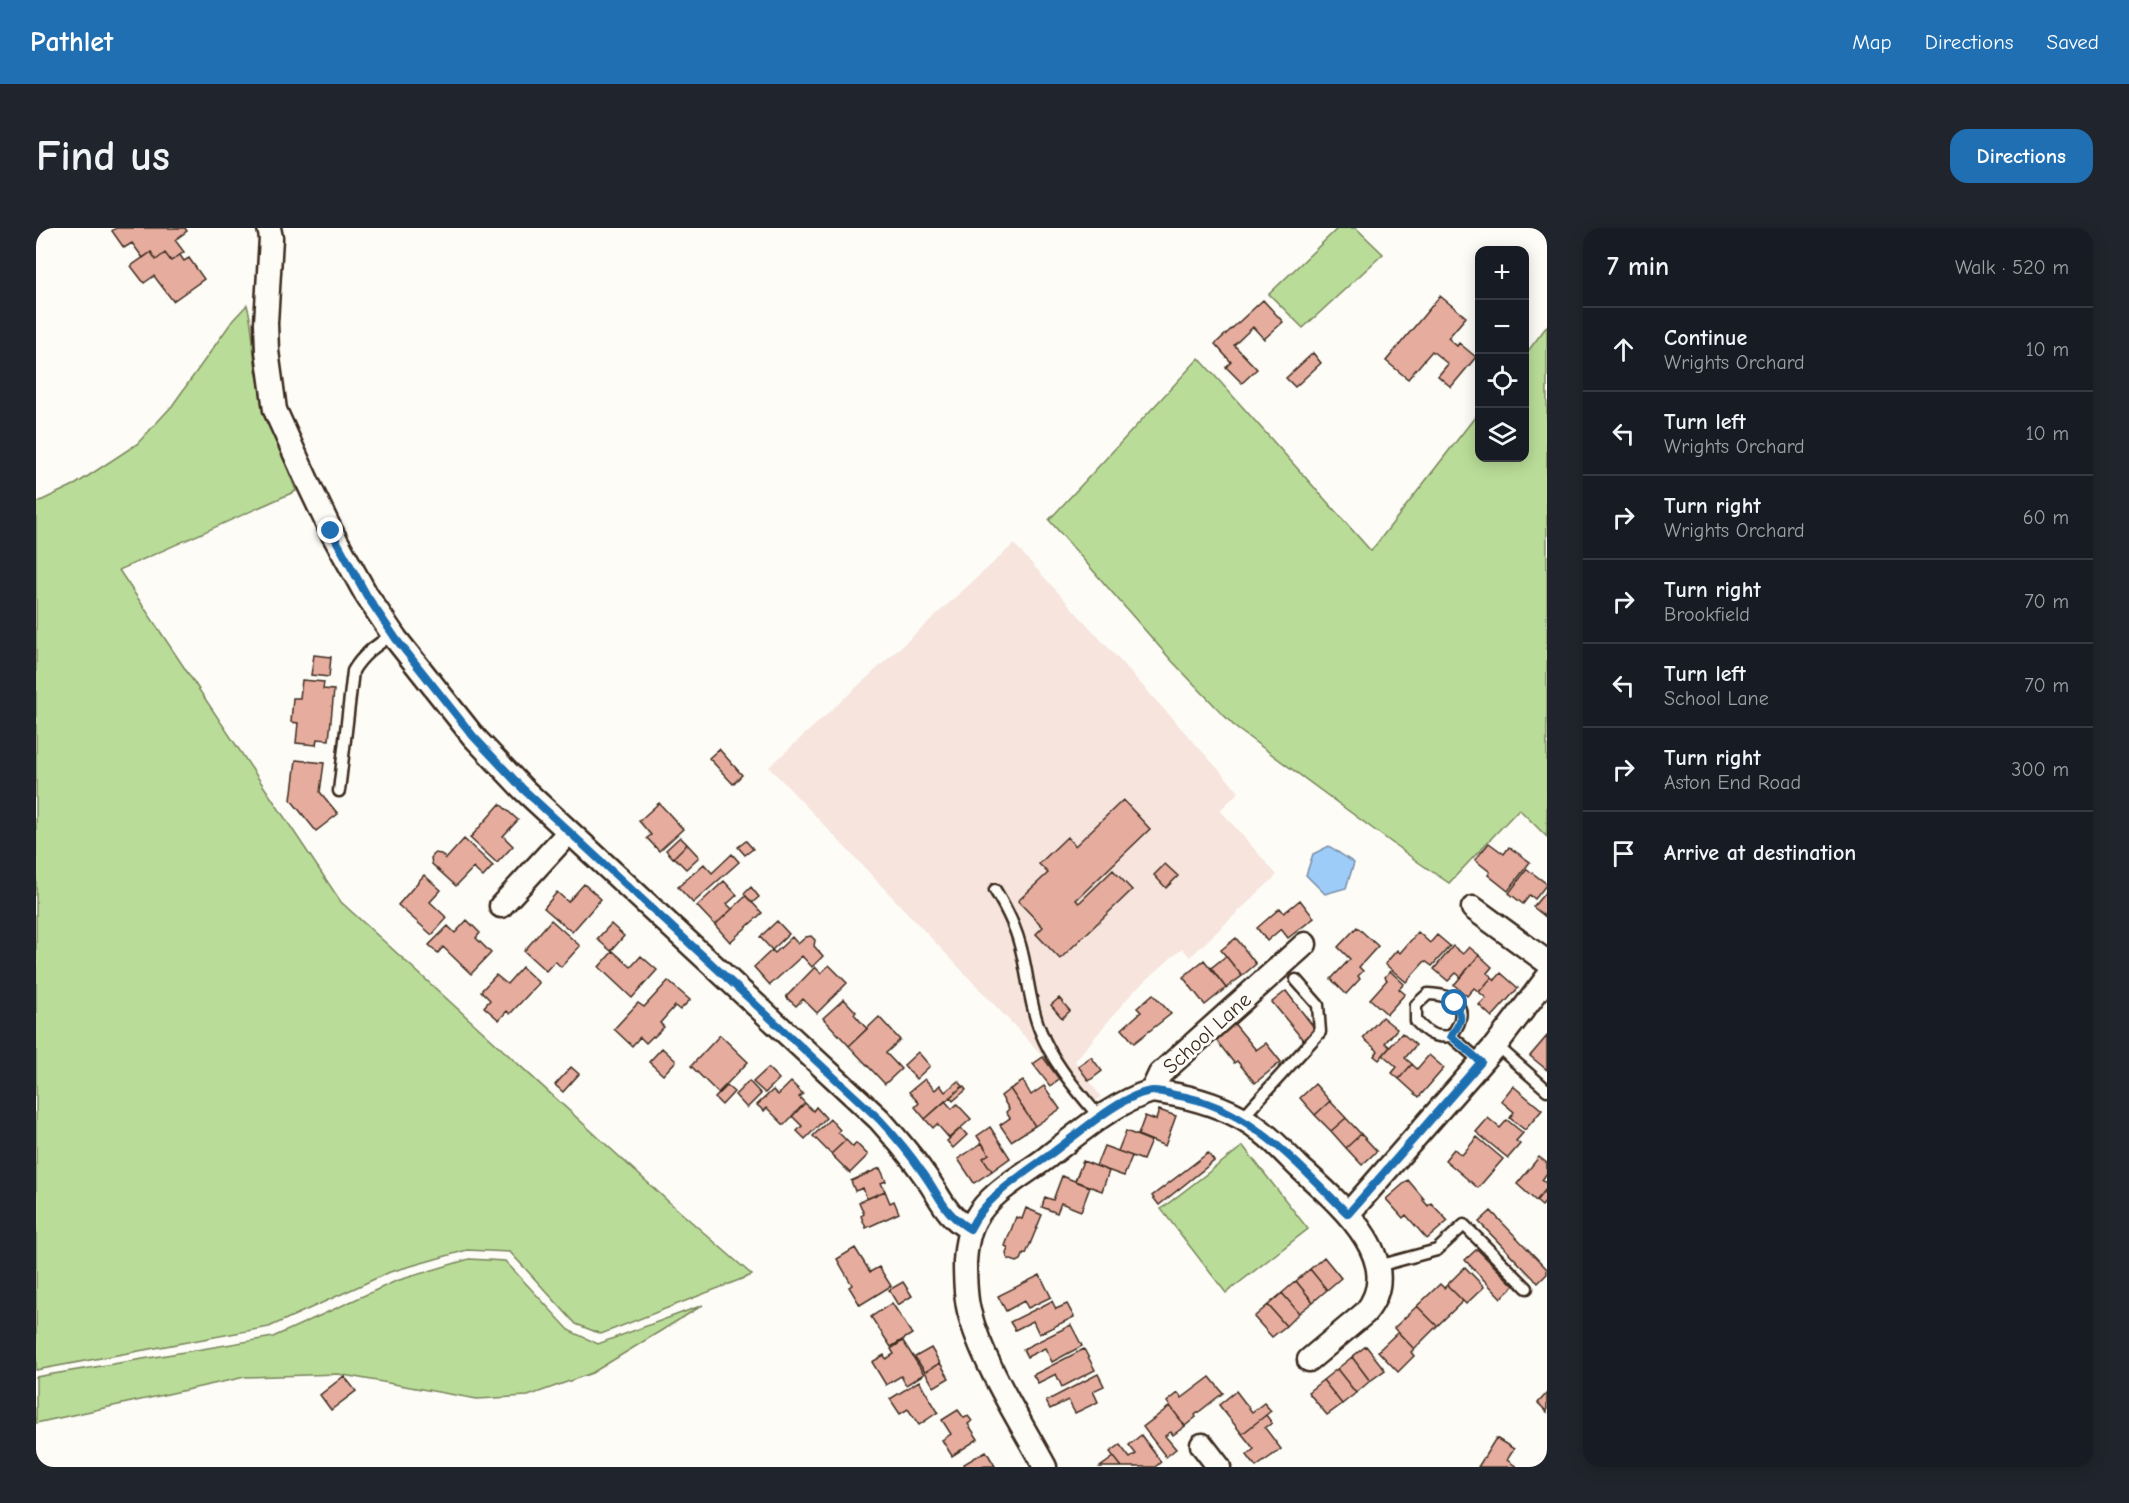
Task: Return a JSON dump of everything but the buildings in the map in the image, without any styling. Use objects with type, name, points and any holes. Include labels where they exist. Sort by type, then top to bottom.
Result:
[{"type":"street","points":[[269,228],[271,238],[267,332],[275,410],[331,531],[367,596],[393,634],[473,736],[523,789],[879,1119],[925,1174],[953,1218],[970,1229],[966,1246],[965,1288],[969,1312],[996,1376],[1045,1467]]},
{"type":"street","points":[[501,906],[569,832]]},
{"type":"street","points":[[1473,908],[1547,962]]},
{"type":"street","name":"School Lane","points":[[970,1229],[976,1217],[997,1195],[1123,1102],[1152,1091],[1160,1074],[1305,944]]},
{"type":"street","points":[[1348,1214],[1496,1045],[1547,978]]},
{"type":"street","points":[[1152,1091],[1204,1101],[1242,1118],[1266,1135],[1348,1214],[1367,1241],[1378,1266],[1378,1286],[1371,1305],[1365,1313],[1309,1360]]},
{"type":"street","points":[[1202,1445],[1219,1467]]},
{"type":"lane","points":[[339,791],[353,671],[365,655],[393,634]]},
{"type":"lane","points":[[995,890],[1010,915],[1020,944],[1039,1028],[1047,1046],[1054,1060],[1100,1118]]},
{"type":"lane","points":[[1242,1118],[1320,1032],[1318,1005],[1296,980]]},
{"type":"lane","points":[[1451,1036],[1461,1021],[1461,1013],[1449,997],[1428,994],[1416,1005],[1416,1020],[1429,1034],[1451,1036],[1481,1062]]},
{"type":"lane","points":[[1496,1045],[1547,1090]]},
{"type":"lane","points":[[1378,1266],[1437,1250],[1464,1225],[1527,1288]]},
{"type":"shaded area","points":[[1014,544],[1239,792],[1220,810],[1277,875],[1190,957],[1182,948],[1131,994],[1075,1061],[1101,1097],[1082,1110],[1043,1056],[769,767]]},
{"type":"green space","points":[[1338,228],[1356,228],[1383,254],[1303,328],[1269,294]]},
{"type":"green space","points":[[247,305],[259,386],[296,491],[119,570],[341,902],[752,1275],[601,1334],[576,1324],[510,1252],[467,1250],[390,1272],[269,1327],[36,1370],[36,503],[76,484],[137,444],[172,406],[233,320]]},
{"type":"green space","points":[[1547,326],[1547,837],[1519,809],[1449,883],[1236,728],[1171,660],[1049,520],[1199,358],[1371,551],[1475,417],[1475,462],[1529,462],[1529,350]]},
{"type":"green space","points":[[1243,1146],[1308,1229],[1226,1293],[1161,1209]]},
{"type":"green space","points":[[469,1259],[505,1261],[570,1331],[598,1344],[703,1305],[592,1373],[528,1396],[477,1399],[338,1374],[245,1377],[36,1423],[36,1377],[273,1337],[396,1281]]},
{"type":"water","points":[[1329,846],[1354,863],[1346,888],[1325,894],[1306,875],[1313,854]]},
{"type":"route","points":[[331,531],[367,596],[396,639],[473,736],[523,789],[848,1088],[903,1146],[925,1174],[953,1218],[970,1229],[981,1210],[997,1195],[1123,1102],[1152,1091],[1204,1101],[1242,1118],[1266,1135],[1348,1214],[1481,1062],[1451,1036],[1461,1021],[1461,1013],[1455,1003]]}]
